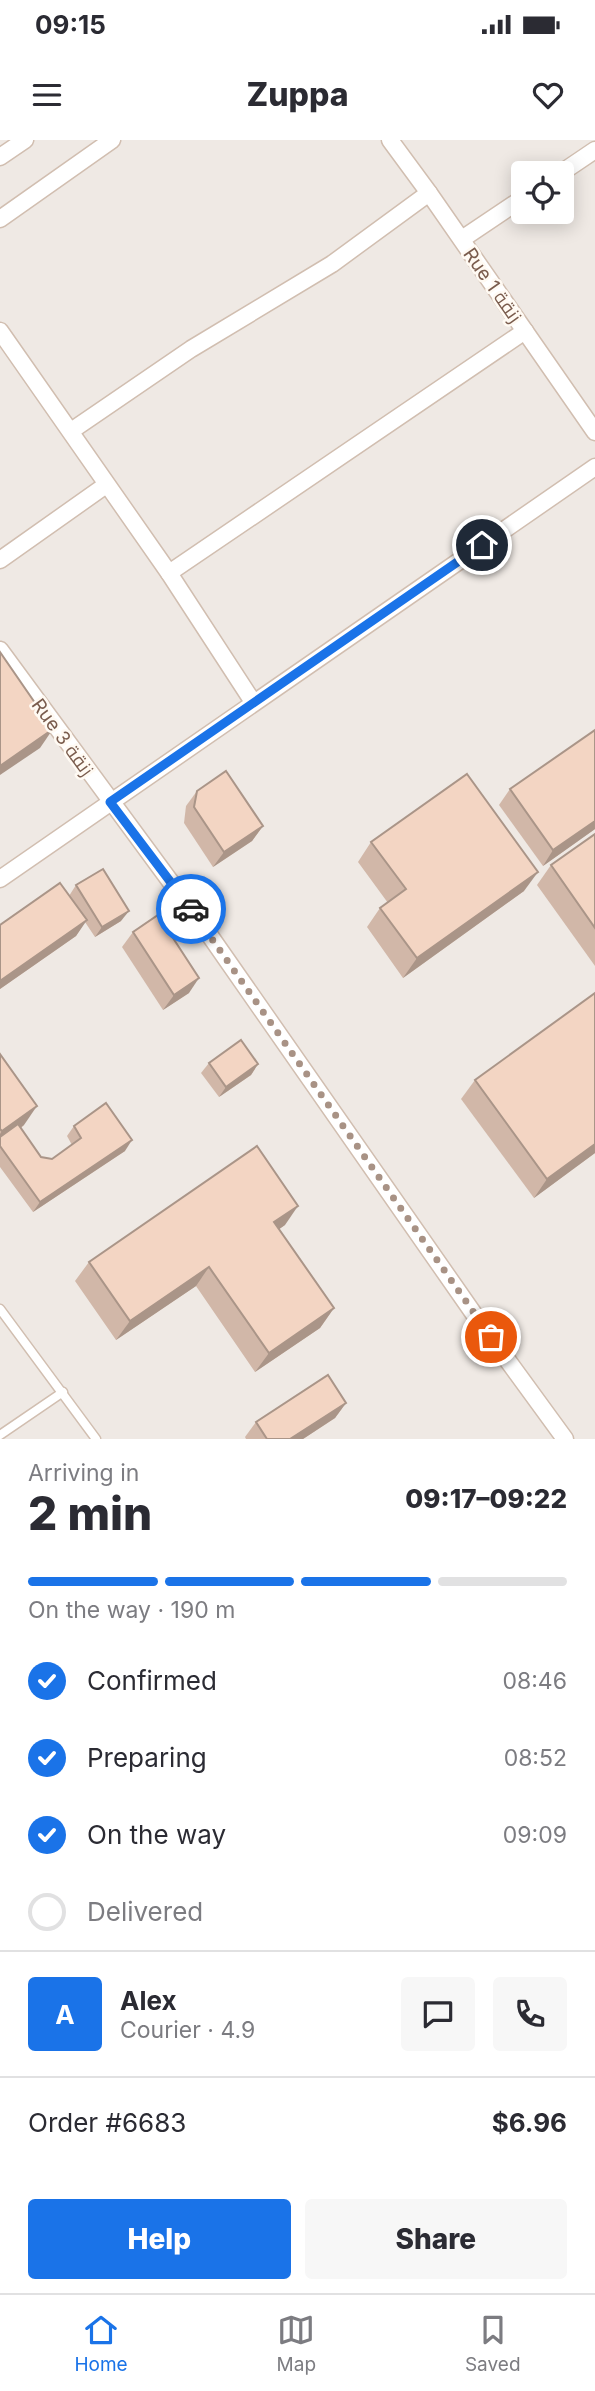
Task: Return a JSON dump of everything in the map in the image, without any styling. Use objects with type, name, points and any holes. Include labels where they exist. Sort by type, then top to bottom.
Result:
[{"type":"street","points":[[0,157],[24,140]]},
{"type":"street","points":[[0,219],[111,140]]},
{"type":"street","name":"Rue 1 زنقة","points":[[390,140],[595,432]]},
{"type":"street","points":[[574,164],[595,150]]},
{"type":"street","points":[[71,431],[191,349],[332,264],[429,193]]},
{"type":"street","points":[[462,239],[511,206]]},
{"type":"street","points":[[0,331],[169,573],[253,702]]},
{"type":"street","points":[[169,573],[525,331]]},
{"type":"street","points":[[0,879],[595,467]]},
{"type":"street","points":[[0,560],[106,485]]},
{"type":"street","name":"Rue 3 زنقة","points":[[0,650],[206,930],[476,1317],[565,1439]]},
{"type":"lane","points":[[0,1309],[96,1439]]},
{"type":"lane","points":[[0,1435],[63,1392]]},
{"type":"shaded area","points":[[0,140],[595,140],[595,1439],[0,1439]]},
{"type":"building","points":[[0,652],[53,729],[0,766]]},
{"type":"building","points":[[595,730],[595,821],[553,850],[510,789]]},
{"type":"building","points":[[226,771],[263,826],[224,852],[194,807],[197,791]]},
{"type":"building","points":[[467,774],[538,872],[417,958],[380,908],[406,889],[371,842]]},
{"type":"building","points":[[595,834],[595,928],[551,865]]},
{"type":"building","points":[[103,869],[129,911],[102,927],[76,885]]},
{"type":"building","points":[[60,883],[87,920],[0,981],[0,925]]},
{"type":"building","points":[[158,915],[199,978],[174,995],[133,932]]},
{"type":"building","points":[[595,993],[595,1144],[547,1179],[475,1080]]},
{"type":"building","points":[[241,1040],[258,1064],[226,1087],[209,1063]]},
{"type":"building","points":[[0,1054],[37,1106],[2,1131],[0,1129]]},
{"type":"building","points":[[106,1103],[132,1140],[40,1202],[0,1146],[0,1137],[18,1124],[41,1157],[52,1159],[81,1138],[74,1126]]},
{"type":"building","points":[[257,1146],[298,1206],[274,1222],[334,1308],[269,1353],[209,1267],[130,1321],[89,1262]]},
{"type":"building","points":[[328,1375],[346,1403],[290,1439],[267,1439],[256,1422]]},
{"type":"way so far","points":[[191,909],[491,1337]]},
{"type":"route","points":[[191,909],[110,802],[482,545]]}]
